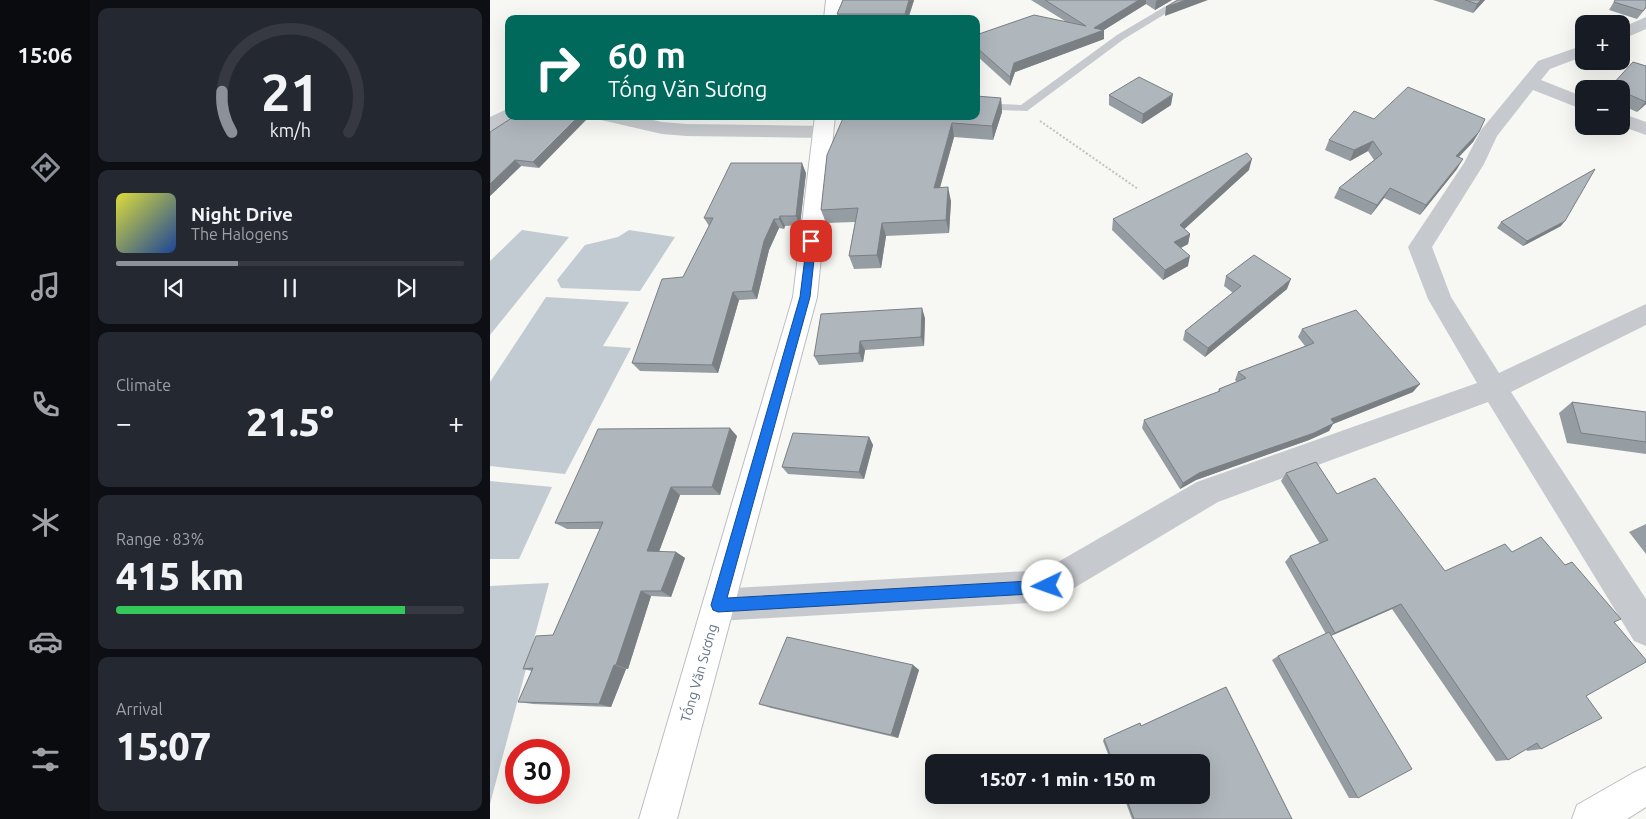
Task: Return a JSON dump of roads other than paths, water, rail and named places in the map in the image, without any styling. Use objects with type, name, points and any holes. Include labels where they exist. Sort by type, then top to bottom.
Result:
[{"type":"street","points":[[832,15],[834,0]]},
{"type":"street","points":[[1630,31],[1646,23]]},
{"type":"street","points":[[1575,53],[1544,65],[1488,134],[1469,172],[1420,247],[1440,299],[1646,629]]},
{"type":"street","points":[[1531,83],[1575,100]]},
{"type":"street","points":[[490,125],[505,116]]},
{"type":"street","points":[[626,120],[662,128],[687,130],[824,124]]},
{"type":"street","points":[[1630,123],[1646,129]]},
{"type":"street","name":"Tống Văn Sương","points":[[658,819],[805,297],[824,124]]},
{"type":"street","points":[[718,605],[1048,586],[1208,492],[1494,388],[1646,314]]},
{"type":"street","points":[[1591,819],[1646,786]]},
{"type":"lane","points":[[980,106],[1023,109],[1106,47],[1152,16],[1183,0]]}]
